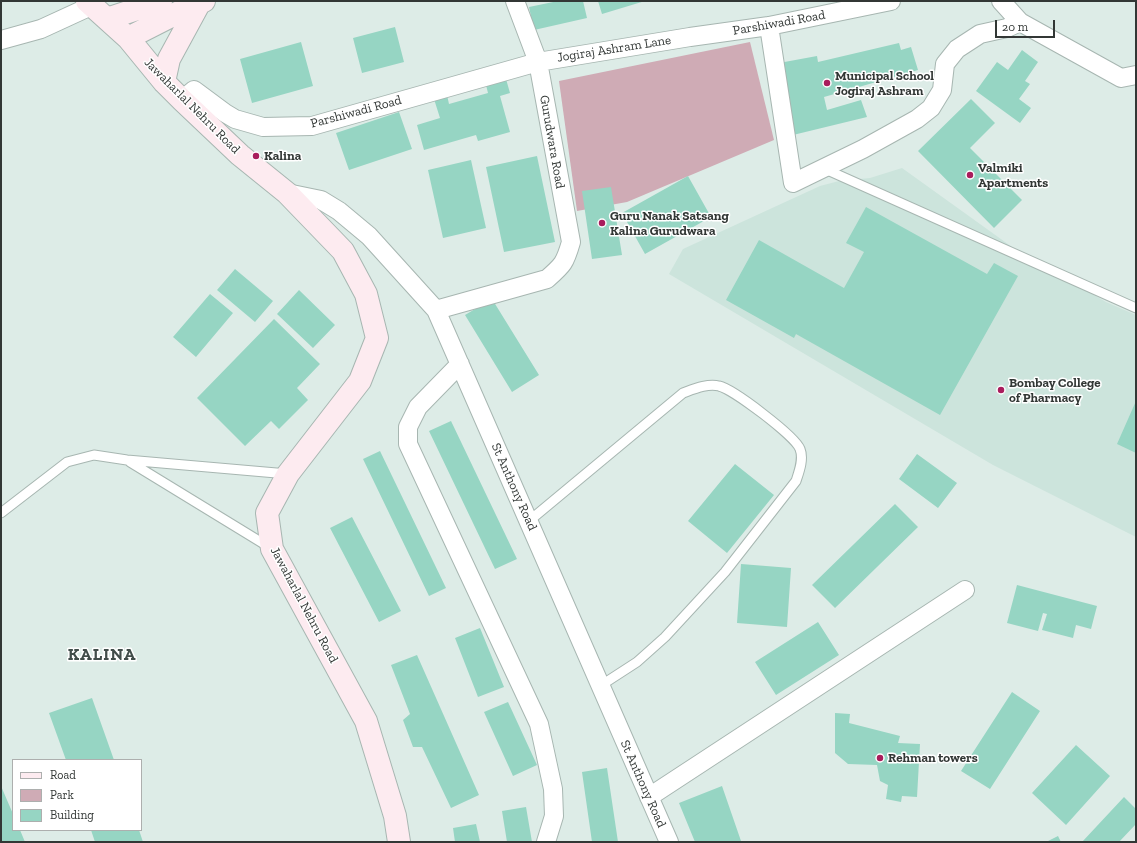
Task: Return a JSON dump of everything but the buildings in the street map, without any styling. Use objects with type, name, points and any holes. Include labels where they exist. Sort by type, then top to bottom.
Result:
[{"type":"main road","points":[[95,8],[161,1]]},
{"type":"main road","points":[[128,38],[202,2]]},
{"type":"main road","points":[[164,82],[169,59],[202,2]]},
{"type":"main road","name":"Jawaharlal Nehru Road","points":[[95,8],[128,38],[164,82],[182,100],[240,155],[287,193],[343,251],[366,294],[377,338],[360,381],[288,474],[267,513],[272,549],[366,721],[395,816],[399,842]]},
{"type":"street","name":"Gurudwara Road","points":[[436,310],[547,279],[559,269],[566,260],[571,242],[538,62],[515,1]]},
{"type":"street","name":"Parshiwadi Road","points":[[690,37],[769,26],[891,1]]},
{"type":"street","points":[[1002,1],[1020,22],[1121,78],[1136,75]]},
{"type":"street","points":[[1,40],[41,29],[95,8]]},
{"type":"street","points":[[769,26],[793,184],[917,119],[931,108],[942,90],[945,64],[957,49],[980,34],[1007,28],[1020,22]]},
{"type":"street","name":"Jogiraj Ashram Lane","points":[[538,62],[690,37]]},
{"type":"street","name":"Parshiwadi Road","points":[[182,100],[194,90],[235,119],[263,127],[312,126],[538,62]]},
{"type":"street","name":"St Anthony Road","points":[[287,193],[321,200],[338,211],[369,236],[436,310],[669,842]]},
{"type":"street","points":[[460,364],[418,408],[408,427],[408,444],[539,724],[553,789],[554,816],[546,842]]},
{"type":"street","points":[[649,797],[965,590]]},
{"type":"lane","points":[[825,168],[1136,308]]},
{"type":"lane","points":[[529,521],[684,392],[703,386],[718,385],[734,392],[789,435],[800,449],[801,465],[796,481],[725,572],[665,637],[637,662],[600,686]]},
{"type":"lane","points":[[1,513],[67,462],[94,455],[127,460],[288,474]]},
{"type":"lane","points":[[127,460],[272,549]]},
{"type":"shaded area","name":"Bombay College of Pharmacy","points":[[902,168],[1012,247],[1106,302],[1136,315],[1136,537],[993,465],[669,274],[683,249],[820,186],[839,181],[870,178]]},
{"type":"green space","points":[[750,42],[774,140],[627,202],[577,211],[559,81]]},
{"type":"place","name":"Municipal School Jogiraj Ashram","points":[[827,83]]},
{"type":"place","name":"Kalina","points":[[256,156]]},
{"type":"place","name":"Valmiki Apartments","points":[[970,175]]},
{"type":"place","name":"Guru Nanak Satsang Kalina Gurudwara","points":[[602,223]]},
{"type":"place","name":"Bombay College of Pharmacy","points":[[1001,390]]},
{"type":"place","name":"Rehman towers","points":[[880,758]]},
{"type":"district","name":"KALINA","points":[[102,655]]}]
